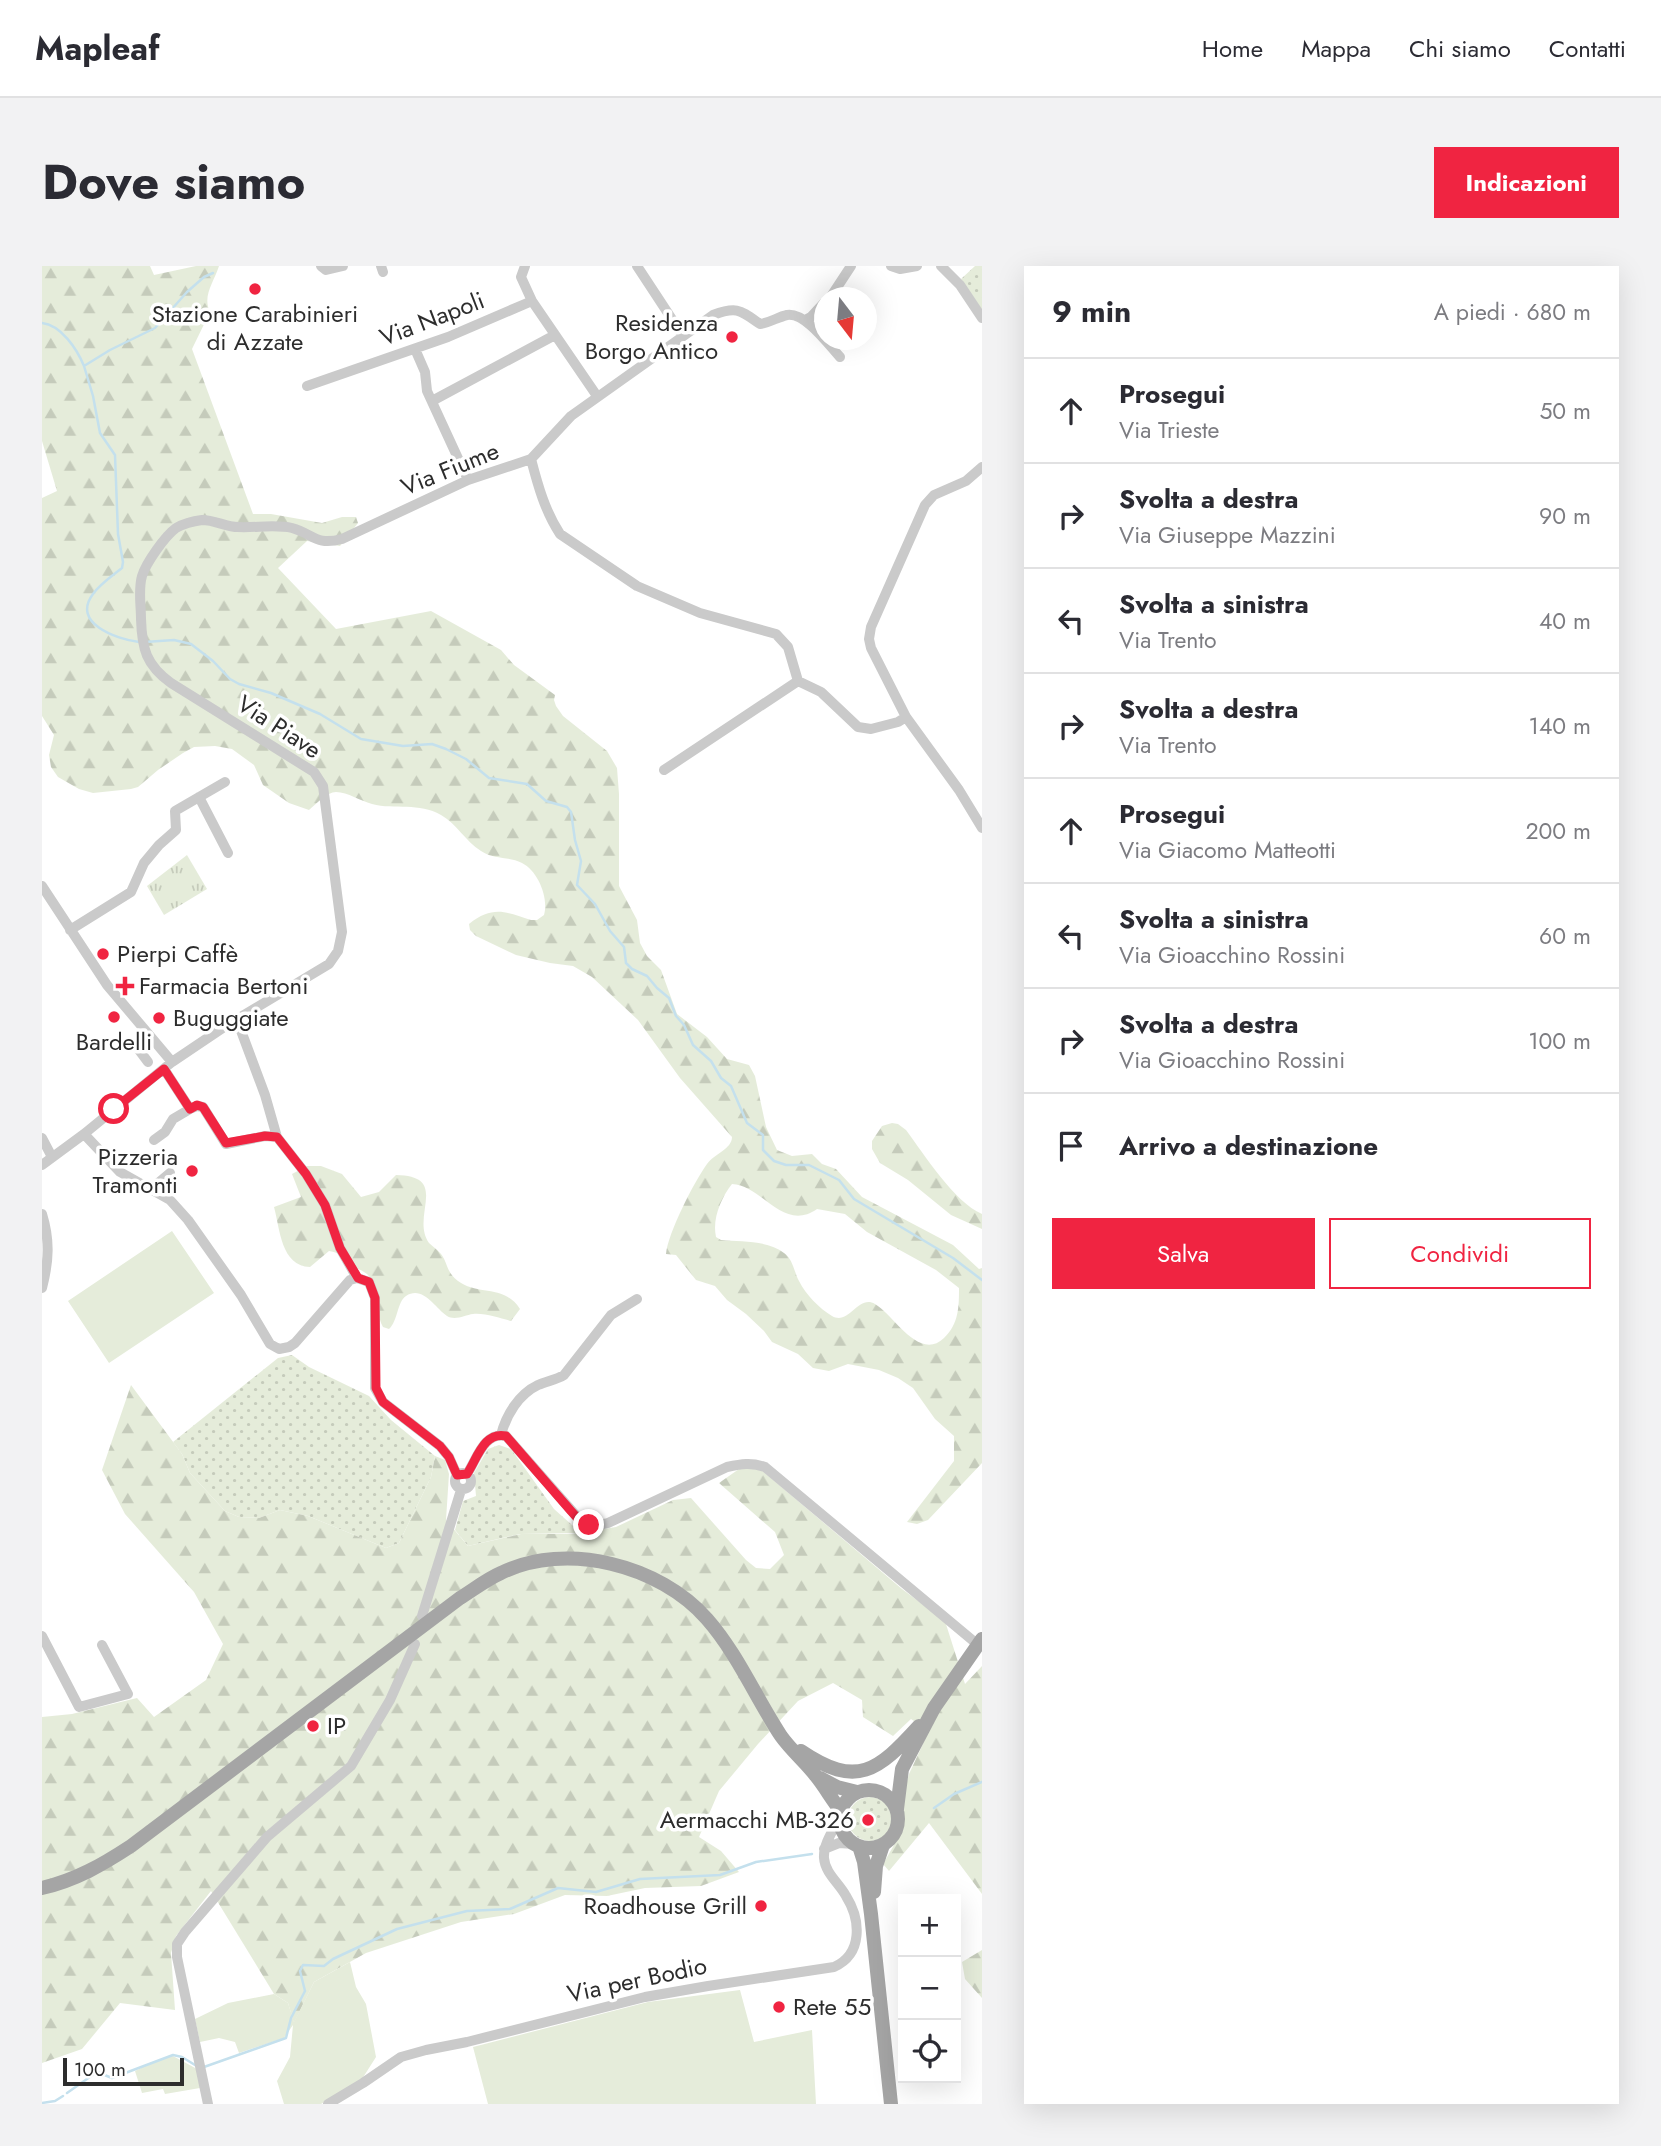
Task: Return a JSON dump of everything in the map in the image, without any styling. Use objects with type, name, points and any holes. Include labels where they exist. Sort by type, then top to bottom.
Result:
[{"type":"main road","points":[[42,1888],[65,1883],[97,1868],[131,1846],[460,1598],[501,1573],[550,1559],[600,1561],[640,1572],[674,1590],[706,1618],[729,1650],[782,1738],[816,1776],[841,1814],[843,1832],[856,1845],[864,1861],[891,2104]]},
{"type":"main road","points":[[856,1845],[875,1848],[890,1840],[898,1826],[897,1809],[902,1769],[934,1708],[979,1641]]},
{"type":"main road","points":[[782,1738],[815,1761],[834,1770],[854,1773],[876,1766],[894,1753],[934,1708]]},
{"type":"main road","points":[[876,1790],[902,1769]]},
{"type":"main road","points":[[816,1776],[837,1787],[857,1792],[876,1790],[885,1794],[897,1809]]},
{"type":"main road","points":[[841,1814],[850,1797],[857,1792]]},
{"type":"main road","points":[[872,1914],[876,1866],[883,1845]]},
{"type":"street","points":[[321,266],[326,270],[343,266]]},
{"type":"street","points":[[525,266],[521,277],[532,301],[597,396]]},
{"type":"street","points":[[637,266],[683,337]]},
{"type":"street","points":[[837,287],[851,266]]},
{"type":"street","points":[[891,266],[900,269],[917,266]]},
{"type":"street","points":[[941,266],[960,285],[982,318]]},
{"type":"street","name":"Via Napoli","points":[[307,386],[415,349],[532,301]]},
{"type":"street","name":"Via Fiume","points":[[147,655],[142,632],[140,590],[143,574],[158,549],[176,528],[203,520],[229,527],[283,527],[298,530],[315,540],[335,541],[468,480],[531,459],[571,416],[713,315],[729,309],[741,311],[760,324],[789,315],[805,320]]},
{"type":"street","points":[[814,314],[805,320],[840,357]]},
{"type":"street","points":[[432,401],[555,335]]},
{"type":"street","points":[[415,349],[425,372],[427,391],[468,480]]},
{"type":"street","points":[[531,459],[537,486],[560,534],[637,586],[700,613],[776,634],[788,647],[798,681],[821,692],[858,727],[871,729],[898,722],[906,717]]},
{"type":"street","points":[[982,467],[966,481],[934,495],[925,505],[871,627],[869,639],[906,717],[959,790],[982,828]]},
{"type":"street","name":"Via Piave","points":[[147,655],[155,672],[314,772],[323,786],[342,932],[338,951],[329,964],[237,1020]]},
{"type":"street","points":[[664,770],[798,681]]},
{"type":"street","points":[[70,930],[131,892],[144,863],[159,845],[177,830],[175,811],[225,782]]},
{"type":"street","points":[[199,797],[228,853]]},
{"type":"street","points":[[43,890],[107,985],[156,1043],[190,1109]]},
{"type":"street","points":[[42,1165],[168,1066],[237,1020],[265,1095],[277,1137],[306,1174],[325,1205],[340,1248],[358,1278]]},
{"type":"street","points":[[142,1054],[156,1043]]},
{"type":"street","points":[[154,1140],[165,1132],[173,1119],[197,1105],[203,1107],[226,1143],[265,1136],[277,1137]]},
{"type":"street","points":[[84,1134],[120,1172],[170,1200],[188,1220],[241,1295],[270,1344],[279,1349],[295,1343],[350,1280],[358,1278],[369,1282],[375,1298],[376,1388],[383,1402],[440,1446],[462,1474],[471,1478],[467,1489],[461,1490],[422,1616]]},
{"type":"street","points":[[42,1138],[52,1157]]},
{"type":"street","points":[[151,1189],[170,1173]]},
{"type":"street","points":[[42,1214],[49,1250],[42,1288]]},
{"type":"street","points":[[501,1435],[511,1411],[528,1391],[564,1375],[611,1315],[637,1299]]},
{"type":"street","points":[[462,1474],[491,1437],[501,1435],[510,1439],[580,1521],[599,1525],[727,1467],[744,1463],[756,1464],[765,1467],[979,1641]]},
{"type":"street","points":[[42,1636],[79,1707],[128,1695],[102,1645]]},
{"type":"street","points":[[208,2104],[177,1957],[177,1944],[201,1912],[267,1838],[351,1766],[390,1700],[415,1644]]},
{"type":"street","points":[[824,1849],[841,1814]]},
{"type":"street","points":[[824,1849],[839,1843],[856,1845]]},
{"type":"street","name":"Via per Bodio","points":[[328,2104],[401,2057],[426,2050],[646,1997],[842,1964],[855,1948],[855,1915],[847,1896],[825,1865],[824,1849]]},
{"type":"green space","points":[[42,266],[150,266],[154,275],[196,266],[219,266],[207,300],[210,312],[192,349],[253,514],[271,514],[322,523],[342,517],[356,517],[358,523],[340,546],[307,541],[278,568],[336,629],[431,611],[501,650],[514,665],[555,695],[556,706],[563,716],[607,751],[617,768],[619,886],[637,920],[640,943],[647,956],[661,970],[677,1014],[707,1037],[727,1059],[749,1065],[755,1076],[766,1127],[777,1150],[792,1156],[812,1154],[822,1164],[836,1169],[862,1197],[953,1245],[979,1269],[982,1268],[982,1463],[928,1520],[917,1524],[907,1522],[954,1461],[954,1436],[935,1419],[913,1388],[879,1370],[848,1364],[829,1371],[813,1368],[798,1354],[772,1342],[764,1331],[727,1300],[715,1286],[696,1280],[676,1255],[666,1254],[676,1221],[695,1183],[710,1160],[729,1145],[732,1137],[680,1078],[638,1020],[592,977],[573,966],[516,955],[476,936],[470,930],[469,924],[493,912],[531,920],[537,920],[544,915],[545,901],[541,886],[528,867],[517,861],[486,854],[475,847],[447,819],[433,811],[416,807],[381,806],[336,792],[325,796],[309,810],[289,803],[263,785],[254,765],[232,749],[215,746],[194,747],[158,770],[138,787],[131,789],[93,793],[79,789],[58,777],[51,767],[49,755],[54,735],[42,716],[42,498],[57,491],[42,441]],"holes":[[[732,1184],[743,1186],[783,1212],[805,1215],[817,1209],[845,1214],[867,1232],[936,1270],[959,1288],[957,1315],[949,1333],[935,1344],[916,1341],[875,1304],[869,1302],[844,1317],[832,1316],[805,1291],[784,1253],[762,1244],[721,1240],[716,1237],[716,1216],[724,1196]]]},
{"type":"green space","points":[[975,266],[982,266],[982,310],[961,279]]},
{"type":"green space","points":[[187,855],[207,889],[164,915],[147,886]]},
{"type":"green space","points":[[892,1123],[906,1130],[950,1188],[971,1208],[982,1214],[982,1229],[951,1215],[908,1180],[880,1163],[872,1149],[872,1141],[882,1126]]},
{"type":"green space","points":[[307,1166],[321,1166],[342,1174],[361,1197],[379,1192],[396,1175],[412,1177],[422,1182],[426,1190],[424,1232],[429,1243],[443,1257],[451,1274],[466,1285],[506,1296],[520,1309],[511,1321],[478,1314],[453,1318],[423,1295],[412,1293],[403,1299],[389,1329],[383,1327],[376,1288],[367,1274],[352,1266],[339,1254],[329,1251],[310,1267],[300,1265],[287,1253],[283,1245],[274,1207],[301,1197],[292,1174]]},
{"type":"green space","points":[[172,1231],[214,1293],[109,1363],[68,1301]]},
{"type":"green space","points":[[292,1355],[309,1367],[369,1396],[391,1420],[435,1456],[431,1477],[399,1543],[386,1548],[308,1516],[280,1510],[259,1518],[239,1517],[225,1511],[190,1473],[182,1454],[173,1442],[278,1358]]},
{"type":"green space","points":[[131,1385],[182,1454],[190,1473],[225,1511],[239,1517],[259,1518],[280,1510],[308,1516],[386,1548],[399,1543],[431,1477],[435,1456],[445,1460],[449,1474],[446,1520],[468,1546],[521,1534],[572,1534],[616,1527],[673,1500],[691,1498],[746,1560],[756,1568],[770,1569],[784,1555],[775,1532],[719,1483],[739,1469],[759,1468],[902,1589],[945,1621],[965,1684],[982,1666],[982,1894],[929,1823],[889,1871],[883,1864],[901,1833],[901,1803],[909,1774],[929,1731],[911,1719],[893,1736],[863,1717],[862,1700],[833,1683],[798,1701],[719,1791],[699,1837],[721,1851],[739,1872],[701,1886],[645,1888],[607,1896],[565,1895],[514,1914],[461,1922],[366,1953],[314,1982],[294,2023],[288,2003],[274,1994],[211,1891],[176,1936],[171,1953],[175,2010],[120,2003],[82,2049],[42,2063],[42,1717],[72,1714],[137,1698],[154,1717],[206,1680],[223,1644],[194,1592],[125,1514],[102,1470]]},
{"type":"green space","points":[[499,1445],[511,1449],[554,1509],[581,1533],[520,1534],[468,1546],[455,1530],[463,1501],[476,1496],[474,1473],[488,1449]]},
{"type":"green space","points":[[870,1797],[885,1804],[892,1819],[885,1834],[870,1841],[855,1834],[848,1819],[855,1804]]},
{"type":"green space","points":[[982,1950],[982,1998],[965,1979],[962,1962]]},
{"type":"green space","points":[[350,1962],[356,1987],[366,2004],[376,2057],[362,2079],[321,2104],[284,2104],[277,2081],[290,2057],[293,2025],[284,2038],[239,2053],[235,2042],[219,2038],[200,2042],[195,2019],[228,2003],[274,1994],[288,2003],[294,2022],[314,1982]]},
{"type":"green space","points":[[740,1990],[754,2042],[812,2030],[816,2104],[488,2104],[473,2047],[648,2002]]},
{"type":"green space","points":[[173,2056],[197,2069],[200,2088],[165,2094],[163,2089],[142,2093],[135,2071]]},
{"type":"waterway","points":[[139,642],[99,628],[88,613],[88,604],[93,594],[122,568],[123,562],[118,534],[115,455],[100,433],[84,366],[155,328],[187,292],[213,273]]},
{"type":"waterway","points":[[42,323],[62,333],[73,345],[84,366]]},
{"type":"waterway","points":[[145,642],[174,640],[191,644],[230,679],[320,714],[361,739],[403,746],[432,744],[466,759],[489,778],[527,784],[546,801],[567,807],[571,812],[581,861],[577,885],[595,904],[610,931],[624,947],[626,963],[647,976],[669,998],[693,1045],[711,1061],[721,1078],[731,1086],[747,1123],[763,1135],[763,1150],[774,1161],[786,1165],[809,1165],[839,1180],[854,1199],[953,1258],[982,1280]]},
{"type":"waterway","points":[[934,1808],[954,1794],[982,1782]]},
{"type":"waterway","points":[[204,2067],[286,2038],[291,2018],[305,1991],[300,1971],[303,1965],[324,1966],[333,1959],[397,1929],[467,1911],[510,1909],[558,1888],[596,1892],[640,1879],[720,1875],[756,1862],[812,1854]]},
{"type":"waterway","points":[[67,2093],[97,2072],[112,2078],[173,2055],[195,2065]]},
{"type":"waterway","points":[[42,2103],[55,2101],[63,2096]]},
{"type":"place","name":"Stazione Carabinieri di Azzate","points":[[255,289]]},
{"type":"place","name":"Residenza Borgo Antico","points":[[732,337]]},
{"type":"place","name":"Pierpi Caffè","points":[[103,954]]},
{"type":"place","name":"Farmacia Bertoni","points":[[125,986]]},
{"type":"place","name":"Bardelli","points":[[114,1017]]},
{"type":"place","name":"Buguggiate","points":[[159,1018]]},
{"type":"place","name":"Pizzeria Tramonti","points":[[192,1171]]},
{"type":"place","name":"IP","points":[[313,1726]]},
{"type":"place","name":"Aermacchi MB-326","points":[[868,1820]]},
{"type":"place","name":"Roadhouse Grill","points":[[761,1906]]},
{"type":"place","name":"Rete 55","points":[[779,2007]]},
{"type":"route","points":[[114,1109],[164,1069],[190,1109],[201,1105],[226,1143],[271,1135],[277,1137],[306,1174],[325,1205],[340,1248],[358,1278],[369,1282],[375,1298],[376,1388],[383,1402],[440,1446],[449,1457],[457,1475],[467,1474],[491,1437],[506,1436],[580,1521],[589,1525]]}]
